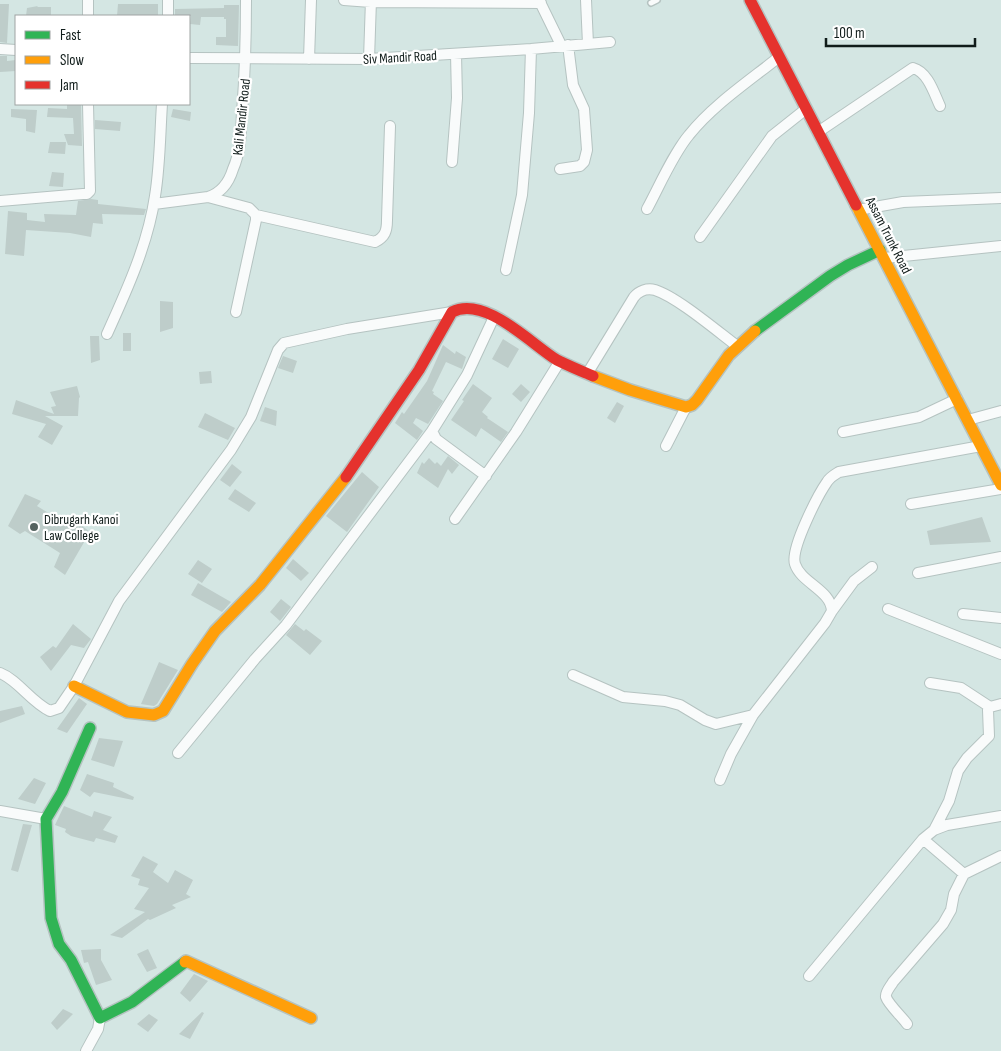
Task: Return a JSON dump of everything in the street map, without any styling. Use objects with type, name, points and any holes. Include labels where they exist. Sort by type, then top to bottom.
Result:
[{"type":"street","points":[[88,0],[88,15]]},
{"type":"street","points":[[168,0],[168,15]]},
{"type":"street","name":"Kali Mandir Road","points":[[208,197],[214,195],[229,180],[240,142],[246,59],[246,0]]},
{"type":"street","points":[[309,59],[311,0]]},
{"type":"street","points":[[344,0],[540,2],[564,45],[573,85],[584,109],[587,150],[584,162],[580,166],[560,169]]},
{"type":"street","points":[[586,0],[588,44]]},
{"type":"street","name":"Assam Trunk Road","points":[[750,0],[1001,485]]},
{"type":"street","points":[[369,59],[371,1]]},
{"type":"street","name":"Siv Mandir Road","points":[[190,58],[369,59],[610,42]]},
{"type":"street","points":[[0,49],[15,50]]},
{"type":"street","points":[[506,270],[522,195],[529,113],[531,49]]},
{"type":"street","points":[[452,162],[456,98],[456,54]]},
{"type":"street","points":[[647,210],[690,133],[714,109],[779,57]]},
{"type":"street","points":[[818,132],[913,68],[918,69],[924,74],[940,106]]},
{"type":"street","points":[[0,201],[87,194],[90,191],[88,105]]},
{"type":"street","points":[[107,334],[137,262],[154,204],[162,105]]},
{"type":"street","points":[[700,237],[772,136],[806,109]]},
{"type":"street","points":[[154,204],[208,197],[249,208],[256,215],[375,242],[382,238],[387,226],[390,126]]},
{"type":"street","points":[[858,210],[903,202],[1001,198]]},
{"type":"street","points":[[236,312],[256,215]]},
{"type":"street","points":[[0,673],[8,676],[22,690],[50,711],[55,711],[59,708],[74,686],[119,601],[245,428],[281,346],[292,340],[452,312],[458,308],[480,310],[509,325],[560,362],[630,390],[686,407],[692,405],[697,400],[737,346],[830,276],[881,253],[1001,246]]},
{"type":"street","points":[[587,374],[634,297],[648,289],[655,290],[672,299],[737,346]]},
{"type":"street","points":[[74,686],[127,712],[154,716],[163,711],[192,664],[216,632],[260,585],[363,452],[418,370],[452,312]]},
{"type":"street","points":[[178,754],[255,659],[286,625],[432,431],[468,376],[494,317]]},
{"type":"street","points":[[455,519],[486,476],[560,362]]},
{"type":"street","points":[[843,432],[919,417],[957,399]]},
{"type":"street","points":[[666,446],[686,407]]},
{"type":"street","points":[[968,420],[1001,411]]},
{"type":"street","points":[[432,431],[436,439],[486,476]]},
{"type":"street","points":[[832,611],[830,600],[799,571],[794,563],[797,542],[826,483],[831,477],[846,470],[981,446]]},
{"type":"street","points":[[911,504],[1001,489]]},
{"type":"street","points":[[918,573],[1001,556]]},
{"type":"street","points":[[720,780],[753,715],[825,623],[854,581],[872,567]]},
{"type":"street","points":[[888,609],[1001,654]]},
{"type":"street","points":[[963,614],[1001,618]]},
{"type":"street","points":[[573,675],[623,697],[665,701],[680,705],[705,720],[716,724],[753,715]]},
{"type":"street","points":[[930,683],[961,688],[971,693],[990,708]]},
{"type":"street","points":[[990,708],[1001,704]]},
{"type":"street","points":[[934,830],[949,801],[958,771],[967,758],[989,736],[988,712],[990,708]]},
{"type":"street","points":[[86,1051],[98,1029],[100,1018],[71,960],[59,944],[51,918],[46,819],[69,779],[90,728]]},
{"type":"street","points":[[0,811],[46,819]]},
{"type":"street","points":[[810,976],[923,839],[934,830],[947,825],[1001,816]]},
{"type":"street","points":[[923,839],[964,874]]},
{"type":"street","points":[[908,1024],[889,1002],[886,997],[887,992],[893,982],[943,924],[964,874],[1001,856]]},
{"type":"street","points":[[100,1018],[132,1002],[186,961],[311,1018]]},
{"type":"building","points":[[0,4],[9,4],[7,43],[0,42]]},
{"type":"building","points":[[118,4],[158,4],[158,15],[117,15]]},
{"type":"building","points":[[224,5],[239,5],[238,46],[216,45],[216,37],[226,37],[226,19],[224,17],[201,17],[200,25],[190,24],[190,15],[175,15],[175,9],[224,8]]},
{"type":"building","points":[[38,6],[51,7],[51,15],[26,15],[27,8]]},
{"type":"building","points":[[0,56],[7,56],[7,61],[15,60],[15,71],[0,72]]},
{"type":"building","points":[[67,105],[81,105],[82,146],[68,145],[64,134],[74,134],[73,118],[47,117],[48,108],[67,109]]},
{"type":"building","points":[[11,109],[37,110],[35,133],[26,131],[26,119],[11,117]]},
{"type":"building","points":[[173,109],[191,112],[190,121],[171,117]]},
{"type":"building","points":[[95,120],[121,122],[120,131],[95,129]]},
{"type":"building","points":[[50,142],[66,142],[65,154],[48,153]]},
{"type":"building","points":[[52,172],[64,173],[63,187],[49,186]]},
{"type":"building","points":[[98,200],[98,204],[146,209],[144,215],[102,214],[103,224],[93,223],[91,237],[70,233],[26,230],[24,256],[5,254],[8,211],[27,213],[27,220],[45,222],[44,214],[76,215],[78,201]]},
{"type":"building","points":[[160,301],[173,302],[173,328],[160,332]]},
{"type":"building","points":[[123,333],[131,333],[131,351],[123,351]]},
{"type":"building","points":[[90,336],[99,336],[100,360],[91,363]]},
{"type":"building","points":[[503,339],[519,349],[508,368],[492,359]]},
{"type":"building","points":[[443,345],[455,354],[456,351],[466,357],[462,369],[446,362],[432,391],[434,392],[433,394],[443,401],[428,424],[416,418],[413,423],[423,431],[417,440],[395,423],[402,412],[404,414],[427,381]]},
{"type":"building","points":[[283,356],[297,361],[293,373],[278,368]]},
{"type":"building","points":[[211,371],[212,383],[200,384],[199,372]]},
{"type":"building","points":[[473,384],[492,398],[482,412],[487,418],[508,432],[501,442],[481,428],[476,437],[451,420]]},
{"type":"building","points":[[521,384],[530,392],[521,402],[512,394]]},
{"type":"building","points":[[77,386],[80,397],[78,416],[45,416],[63,426],[52,445],[38,437],[46,424],[12,414],[16,400],[54,414],[51,407],[56,406],[50,392]]},
{"type":"building","points":[[617,402],[624,406],[615,423],[607,418]]},
{"type":"building","points":[[265,407],[277,411],[276,426],[260,421]]},
{"type":"building","points":[[205,413],[235,428],[228,440],[198,427]]},
{"type":"building","points":[[448,456],[459,465],[452,474],[448,469],[438,488],[417,473],[422,462],[424,464],[429,458],[435,464],[437,462],[441,466]]},
{"type":"building","points":[[232,464],[242,472],[230,487],[220,480]]},
{"type":"building","points":[[362,472],[379,487],[347,532],[326,516]]},
{"type":"building","points":[[235,489],[256,503],[249,512],[228,499]]},
{"type":"building","points":[[25,494],[41,501],[37,506],[73,528],[77,522],[90,532],[65,575],[54,567],[60,553],[25,531],[20,534],[8,526]]},
{"type":"building","points":[[982,517],[991,542],[930,545],[927,531]]},
{"type":"building","points":[[293,559],[309,573],[301,581],[286,568]]},
{"type":"building","points":[[198,560],[212,569],[202,583],[188,574]]},
{"type":"building","points":[[198,583],[231,602],[222,612],[191,595]]},
{"type":"building","points":[[281,599],[291,607],[280,621],[270,612]]},
{"type":"building","points":[[73,624],[91,639],[84,648],[71,645],[51,671],[40,657],[53,646],[56,648]]},
{"type":"building","points":[[295,624],[304,631],[306,629],[322,641],[310,655],[286,635]]},
{"type":"building","points":[[159,662],[178,670],[157,704],[154,706],[141,704]]},
{"type":"building","points":[[79,698],[87,704],[67,733],[57,729]]},
{"type":"building","points":[[22,706],[25,714],[0,723],[0,711]]},
{"type":"building","points":[[99,738],[123,741],[114,767],[91,760]]},
{"type":"building","points":[[87,774],[114,783],[113,787],[134,797],[133,800],[94,792],[90,797],[80,790]]},
{"type":"building","points":[[34,778],[46,783],[35,804],[18,799]]},
{"type":"building","points":[[64,806],[92,817],[94,811],[112,817],[103,830],[118,836],[115,843],[96,838],[94,842],[71,836],[65,832],[66,829],[55,825]]},
{"type":"building","points":[[23,824],[32,825],[18,872],[11,870]]},
{"type":"building","points":[[143,856],[158,864],[153,872],[168,883],[175,870],[193,880],[186,894],[191,897],[172,905],[176,908],[150,920],[148,919],[122,938],[110,935],[145,912],[134,909],[149,888],[138,885],[140,879],[131,876]]},
{"type":"building","points":[[101,949],[101,960],[112,980],[96,985],[88,962],[84,963],[81,950]]},
{"type":"building","points":[[148,949],[157,968],[147,972],[137,954]]},
{"type":"building","points":[[194,974],[208,981],[190,1002],[180,993]]},
{"type":"building","points":[[63,1009],[73,1014],[57,1030],[51,1023]]},
{"type":"building","points":[[202,1012],[204,1013],[190,1039],[179,1034]]},
{"type":"building","points":[[149,1014],[158,1020],[148,1032],[137,1024]]},
{"type":"traffic: fast","points":[[755,331],[830,276],[880,250]]},
{"type":"traffic: fast","points":[[90,728],[62,792],[46,819],[51,918],[59,944],[71,960],[100,1018],[132,1002],[185,962]]},
{"type":"traffic: slow","points":[[856,205],[1001,485]]},
{"type":"traffic: slow","points":[[593,376],[630,390],[686,407],[692,405],[697,400],[729,355],[755,331]]},
{"type":"traffic: slow","points":[[74,686],[127,712],[154,715],[163,711],[215,631],[260,585],[346,477]]},
{"type":"traffic: slow","points":[[185,962],[311,1018]]},
{"type":"traffic: jam","points":[[750,0],[856,205]]},
{"type":"traffic: jam","points":[[346,477],[419,370],[452,312],[465,309],[479,310],[493,315],[557,360],[593,376]]},
{"type":"place","name":"Dibrugarh Kanoi Law College","points":[[34,527]]}]
